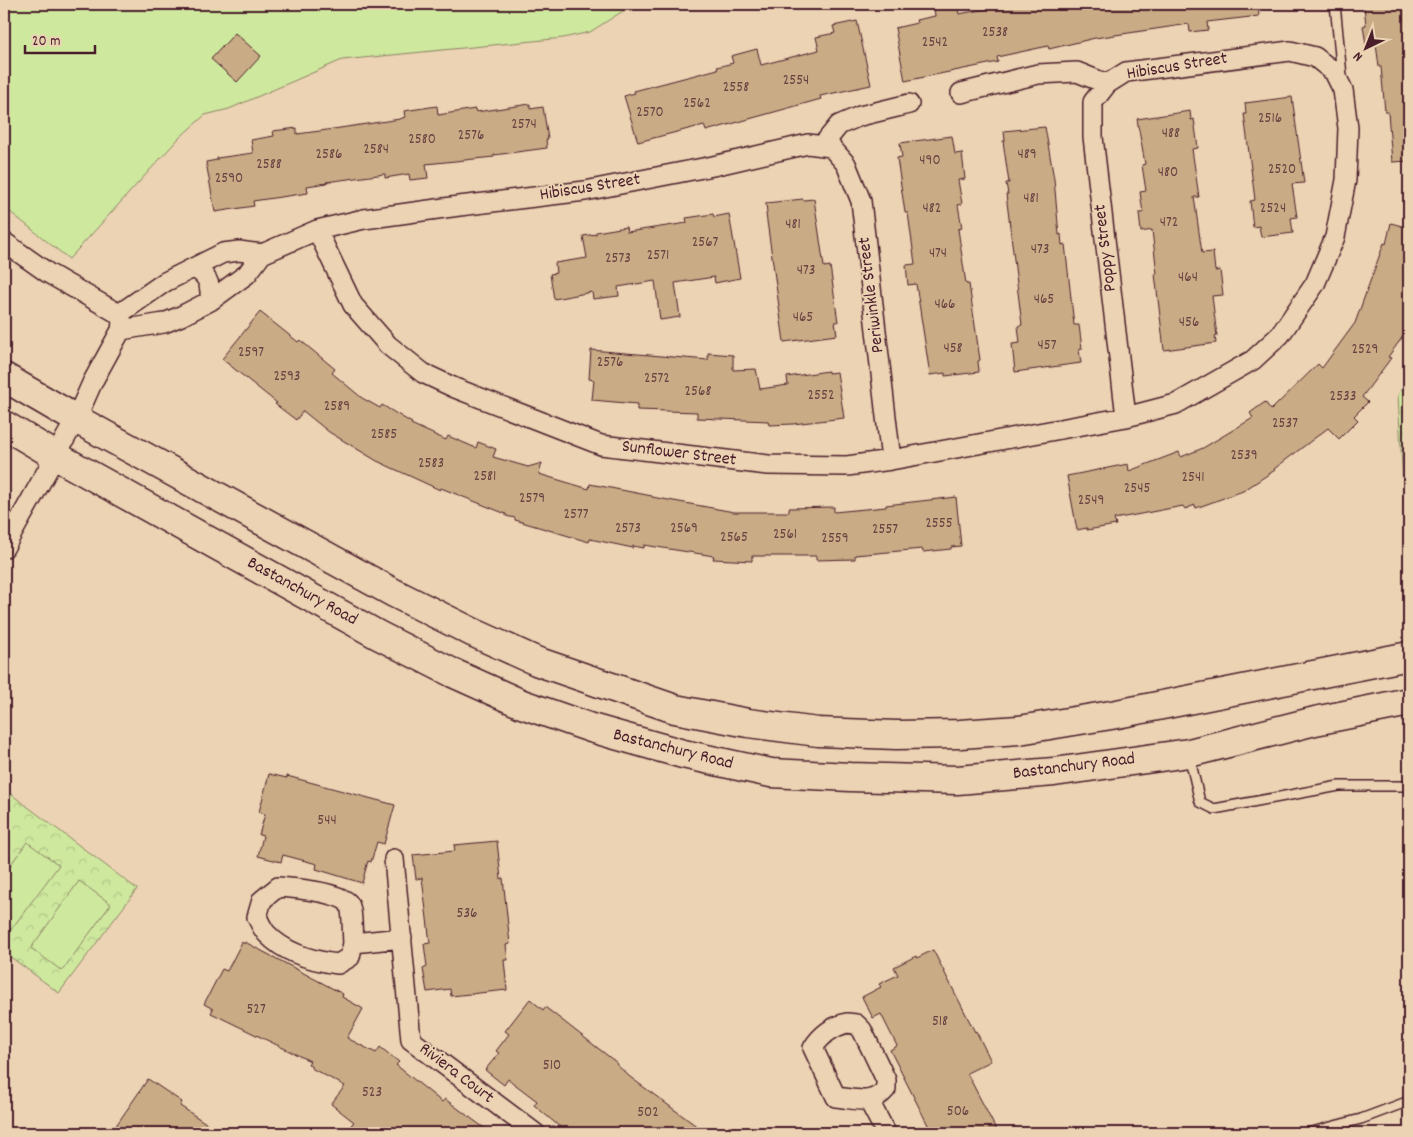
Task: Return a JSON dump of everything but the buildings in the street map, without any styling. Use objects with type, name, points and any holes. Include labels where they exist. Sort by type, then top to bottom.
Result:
[{"type":"main road","points":[[4,377],[76,419],[394,593],[472,632],[528,658],[674,709],[748,723],[818,732],[896,735],[960,734],[1019,730],[1118,714],[1409,656]]},
{"type":"main road","name":"Bastanchury Road","points":[[4,425],[56,456],[453,674],[522,704],[591,728],[683,754],[771,773],[850,778],[957,780],[1054,772],[1189,753],[1315,721],[1409,702]]},
{"type":"street","name":"Hibiscus Street","points":[[961,93],[1038,74],[1077,72],[1107,84],[1126,72],[1290,51],[1315,57],[1334,72]]},
{"type":"street","name":"Sunflower Street","points":[[317,230],[353,305],[388,345],[423,373],[456,388],[601,445],[768,465],[847,466],[891,460],[1126,416],[1176,404],[1253,360],[1280,335],[1314,284],[1335,237],[1346,180],[1348,128],[1343,90],[1334,72]]},
{"type":"street","name":"Poppy Street","points":[[1107,84],[1094,102],[1093,137],[1126,416]]},
{"type":"street","points":[[822,146],[840,125],[860,116],[909,104]]},
{"type":"street","name":"Hibiscus Street","points":[[120,322],[164,323],[181,316],[210,301],[247,274],[262,254],[317,230],[364,219],[585,191],[713,166],[808,144],[822,146]]},
{"type":"street","name":"Periwinkle Street","points":[[822,146],[831,147],[846,164],[861,201],[891,460]]},
{"type":"street","points":[[4,242],[120,322],[76,419],[4,548]]},
{"type":"street","name":"Hibiscus Street","points":[[120,322],[165,282],[223,253],[239,251],[262,254]]},
{"type":"street","points":[[193,268],[205,275],[210,284],[210,301]]},
{"type":"street","name":"Riviera Court","points":[[394,859],[411,1040],[535,1133]]},
{"type":"street","points":[[278,887],[344,899],[350,906],[353,943],[350,956],[338,964],[304,957],[280,945],[266,933],[257,917],[262,900],[278,887]]},
{"type":"street","points":[[353,943],[402,938]]},
{"type":"street","points":[[869,1101],[886,1133]]},
{"type":"lane","points":[[1335,4],[1343,90]]},
{"type":"lane","points":[[1189,753],[1200,802],[1214,809],[1339,786],[1409,786]]},
{"type":"lane","points":[[1308,1133],[1361,1119],[1409,1101]]},
{"type":"green space","points":[[4,4],[634,4],[590,32],[563,38],[342,60],[229,109],[205,115],[179,138],[69,259],[4,207]]},
{"type":"green space","points":[[1409,377],[1409,592],[1398,395]]},
{"type":"green space","points":[[4,789],[137,889],[59,993],[4,952]]},
{"type":"green space","points":[[27,842],[59,865],[10,931],[4,927],[4,874]]},
{"type":"green space","points":[[79,881],[111,904],[62,971],[31,948]]}]
